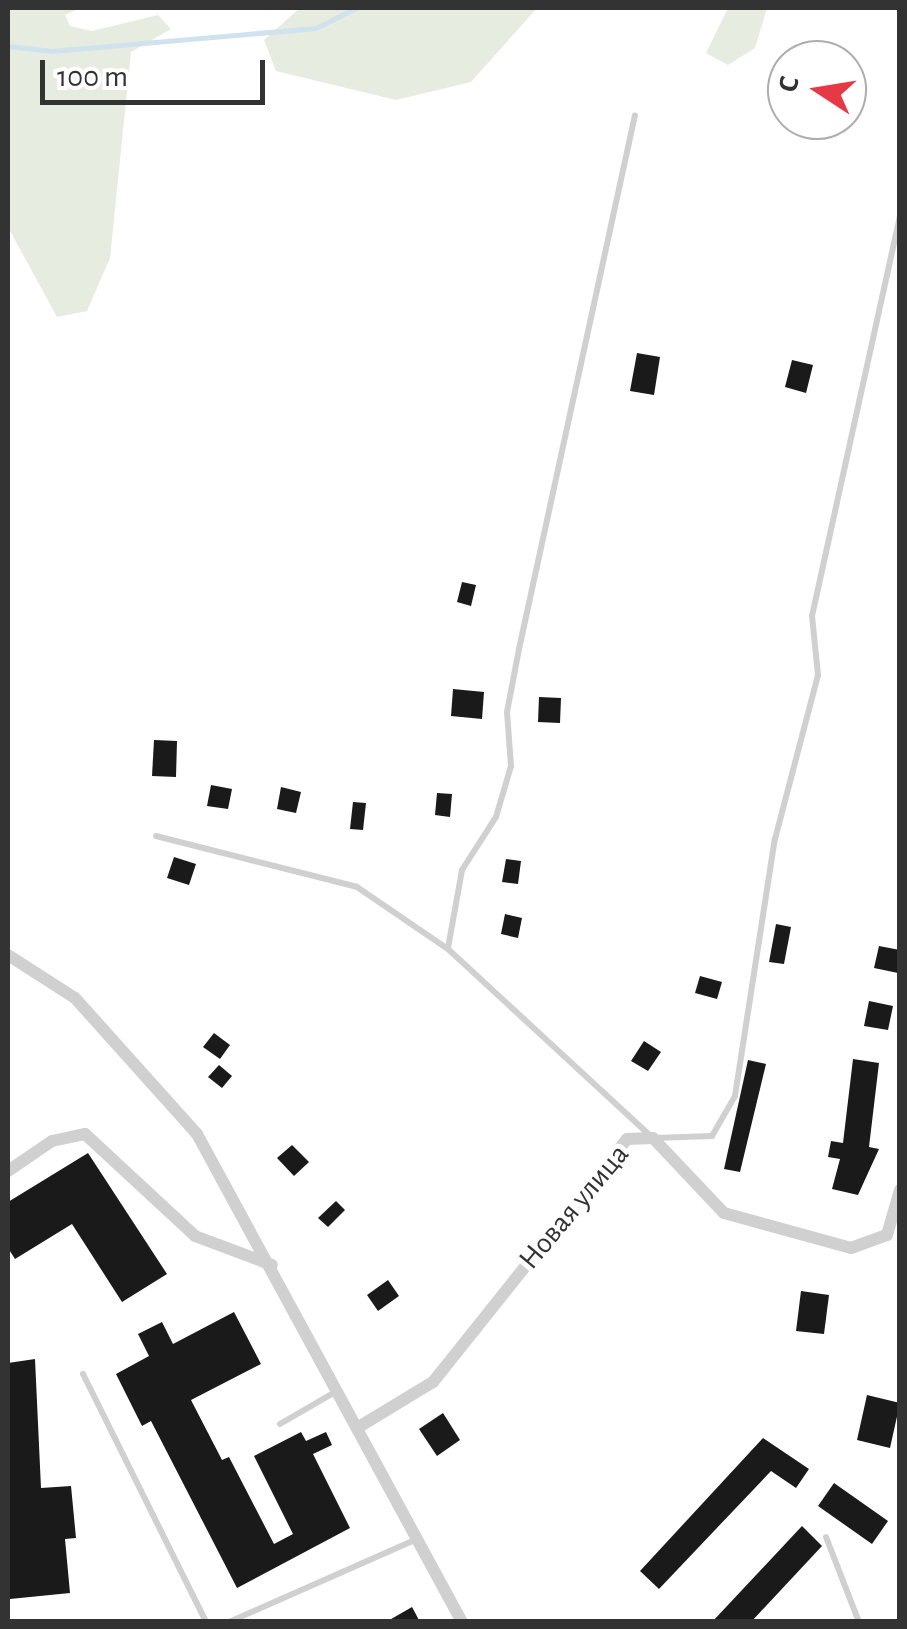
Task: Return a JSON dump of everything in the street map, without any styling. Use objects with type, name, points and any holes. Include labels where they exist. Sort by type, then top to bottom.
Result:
[{"type":"street","points":[[8,955],[33,970],[158,1081],[272,1266],[462,1622]]},
{"type":"street","points":[[8,1171],[52,1141],[85,1134],[195,1236],[272,1266]]},
{"type":"street","name":"Новая улица","points":[[357,1428],[433,1382],[626,1139],[653,1138],[724,1213],[851,1248],[887,1235],[900,1190]]},
{"type":"lane","points":[[448,949],[462,870],[496,817],[511,766],[508,712],[519,649],[635,115]]},
{"type":"lane","points":[[156,836],[357,888],[448,949],[653,1138],[712,1136],[735,1096],[775,838],[818,675],[812,616],[900,217]]},
{"type":"lane","points":[[82,1374],[206,1622]]},
{"type":"lane","points":[[280,1424],[338,1390]]},
{"type":"lane","points":[[826,1537],[859,1622]]},
{"type":"lane","points":[[230,1622],[416,1540]]},
{"type":"shaded area","points":[[8,8],[80,8],[65,15],[70,26],[92,31],[158,15],[171,29],[131,52],[110,258],[87,311],[57,317],[8,227]]},
{"type":"shaded area","points":[[300,8],[537,8],[471,82],[396,100],[276,71],[264,40]]},
{"type":"shaded area","points":[[728,8],[767,8],[755,48],[728,65],[706,53]]},
{"type":"building","points":[[637,353],[660,357],[654,395],[630,391]]},
{"type":"building","points":[[792,360],[813,365],[806,393],[785,387]]},
{"type":"building","points":[[462,582],[476,585],[471,606],[457,602]]},
{"type":"building","points":[[453,689],[484,692],[482,719],[451,716]]},
{"type":"building","points":[[539,697],[561,698],[560,723],[538,722]]},
{"type":"building","points":[[154,740],[177,741],[176,777],[152,776]]},
{"type":"building","points":[[211,785],[232,789],[228,809],[207,806]]},
{"type":"building","points":[[281,787],[301,792],[296,813],[277,809]]},
{"type":"building","points":[[437,793],[452,794],[450,817],[435,815]]},
{"type":"building","points":[[353,802],[366,803],[363,830],[350,829]]},
{"type":"building","points":[[174,857],[196,864],[189,885],[167,878]]},
{"type":"building","points":[[506,859],[521,861],[518,884],[502,882]]},
{"type":"building","points":[[505,914],[522,918],[518,938],[501,934]]},
{"type":"building","points":[[776,924],[791,927],[784,964],[769,962]]},
{"type":"building","points":[[879,946],[900,950],[898,973],[874,968]]},
{"type":"building","points":[[700,976],[722,982],[717,999],[695,993]]},
{"type":"building","points":[[869,1001],[893,1006],[888,1030],[864,1026]]},
{"type":"building","points":[[214,1033],[230,1045],[220,1059],[203,1047]]},
{"type":"building","points":[[644,1041],[661,1052],[648,1071],[631,1061]]},
{"type":"building","points":[[853,1059],[879,1063],[869,1147],[879,1149],[858,1195],[832,1189],[840,1159],[828,1157],[831,1141],[843,1143]]},
{"type":"building","points":[[748,1060],[766,1064],[740,1172],[724,1169]]},
{"type":"building","points":[[219,1065],[232,1076],[222,1088],[208,1077]]},
{"type":"building","points":[[292,1145],[309,1162],[294,1176],[277,1158]]},
{"type":"building","points":[[88,1153],[167,1274],[122,1302],[72,1224],[15,1259],[8,1248],[8,1202]]},
{"type":"building","points":[[336,1201],[345,1210],[328,1227],[318,1218]]},
{"type":"building","points":[[388,1280],[399,1296],[378,1311],[367,1295]]},
{"type":"building","points":[[801,1291],[829,1295],[824,1334],[796,1331]]},
{"type":"building","points":[[234,1312],[261,1364],[191,1400],[222,1460],[229,1457],[274,1544],[293,1534],[254,1456],[301,1432],[306,1441],[326,1432],[332,1445],[313,1454],[350,1528],[237,1588],[151,1421],[142,1426],[116,1374],[149,1356],[138,1334],[162,1322],[173,1344]]},
{"type":"building","points":[[35,1359],[41,1488],[71,1486],[76,1538],[65,1539],[70,1593],[10,1599],[8,1363]]},
{"type":"building","points":[[867,1395],[900,1403],[890,1448],[857,1440]]},
{"type":"building","points":[[443,1413],[460,1440],[437,1456],[419,1429]]},
{"type":"building","points":[[763,1438],[809,1469],[796,1488],[771,1471],[659,1589],[640,1571]]},
{"type":"building","points":[[834,1483],[888,1521],[872,1544],[818,1506]]},
{"type":"building","points":[[802,1526],[822,1546],[751,1622],[712,1622]]},
{"type":"building","points":[[412,1607],[420,1622],[386,1622]]},
{"type":"waterway","points":[[8,46],[52,51],[316,28],[356,8]]}]
